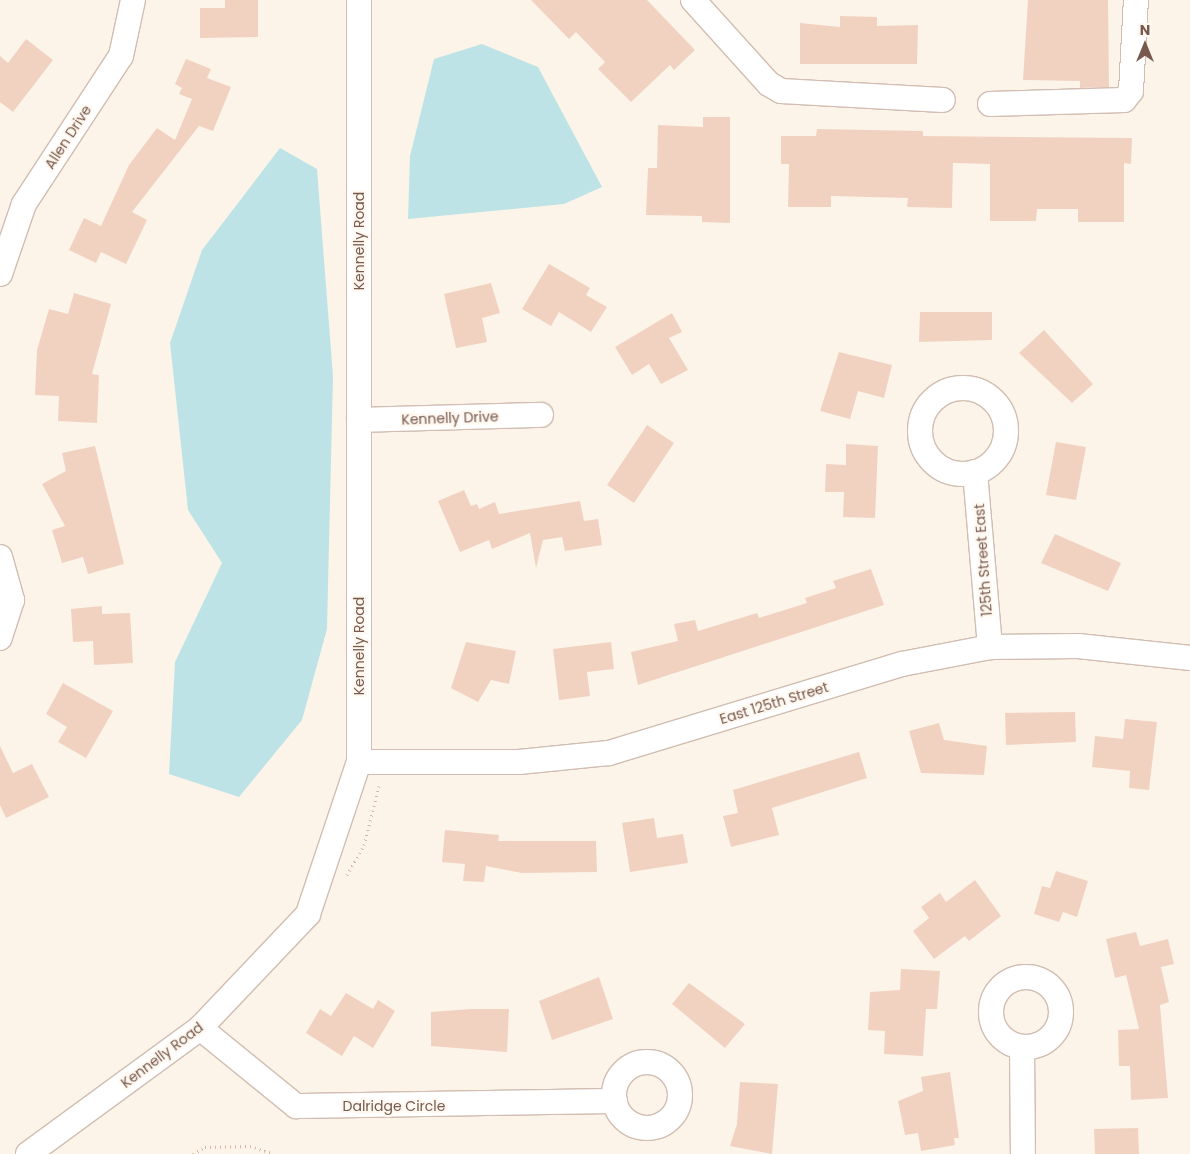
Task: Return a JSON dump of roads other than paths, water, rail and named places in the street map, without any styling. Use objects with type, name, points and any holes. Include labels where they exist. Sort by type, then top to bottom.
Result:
[{"type":"street","name":"Allen Drive","points":[[0,274],[24,204],[121,56],[133,0]]},
{"type":"street","name":"Kennelly Road","points":[[28,1154],[200,1028],[308,914],[369,762],[359,420],[359,0]]},
{"type":"street","points":[[694,0],[769,84],[781,91],[943,100]]},
{"type":"street","points":[[990,104],[1124,100],[1131,91],[1136,0]]},
{"type":"street","name":"Kennelly Drive","points":[[359,420],[541,415]]},
{"type":"street","name":"125th Street East","points":[[976,472],[990,647]]},
{"type":"street","points":[[0,557],[12,600],[0,638]]},
{"type":"street","name":"East 125th Street","points":[[369,762],[519,762],[609,753],[902,664],[990,647],[1078,646],[1190,658]]},
{"type":"street","name":"Dalridge Circle","points":[[200,1028],[296,1106],[615,1102]]},
{"type":"street","points":[[1022,1048],[1023,1154]]},
{"type":"water","points":[[482,44],[538,67],[602,187],[564,204],[408,219],[410,156],[434,59]]},
{"type":"water","points":[[280,148],[317,169],[333,376],[327,629],[302,720],[239,797],[169,774],[175,662],[222,563],[188,510],[170,343],[202,250]]}]
